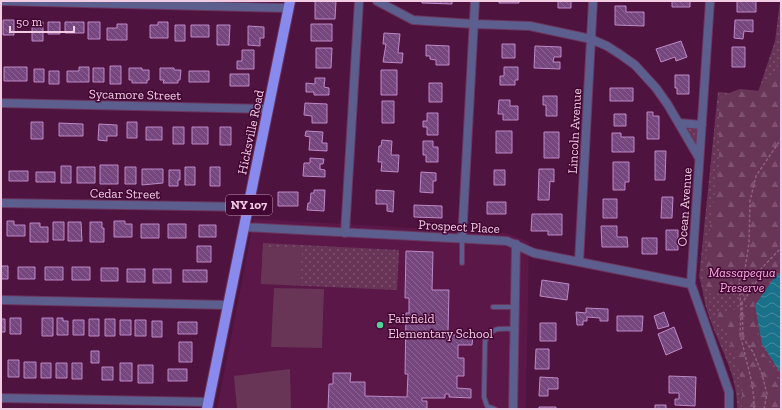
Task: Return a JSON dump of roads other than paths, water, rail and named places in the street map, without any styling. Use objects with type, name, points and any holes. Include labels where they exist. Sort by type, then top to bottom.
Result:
[{"type":"main road","name":"Hicksville Road","points":[[208,406],[290,4]]},
{"type":"street","points":[[345,233],[359,1]]},
{"type":"street","points":[[377,1],[413,20],[530,26],[591,39],[607,46],[638,69],[656,88],[679,123],[699,159]]},
{"type":"street","points":[[462,239],[475,1]]},
{"type":"street","name":"Lincoln Avenue","points":[[579,262],[593,1]]},
{"type":"street","name":"Ocean Avenue","points":[[710,1],[691,284],[729,392],[729,409]]},
{"type":"street","points":[[1,2],[290,4]]},
{"type":"street","name":"Sycamore Street","points":[[1,103],[268,108]]},
{"type":"street","points":[[679,123],[702,125]]},
{"type":"street","name":"Cedar Street","points":[[1,203],[248,207]]},
{"type":"street","name":"Prospect Place","points":[[244,227],[507,241],[534,253],[691,284]]},
{"type":"street","points":[[513,409],[516,244]]},
{"type":"street","points":[[1,300],[228,305]]},
{"type":"street","points":[[1,398],[208,406]]},
{"type":"lane","points":[[462,239],[462,263]]},
{"type":"lane","points":[[493,307],[515,307]]},
{"type":"lane","points":[[495,409],[488,406],[484,397],[485,341],[489,333],[496,329],[514,329]]},
{"type":"water","points":[[781,272],[781,374],[762,344],[755,305],[774,278]]},
{"type":"place","name":"Fairfield Elementary School","points":[[380,325]]},
{"type":"park label","name":"Massapequa Preserve","points":[[742,280]]}]
